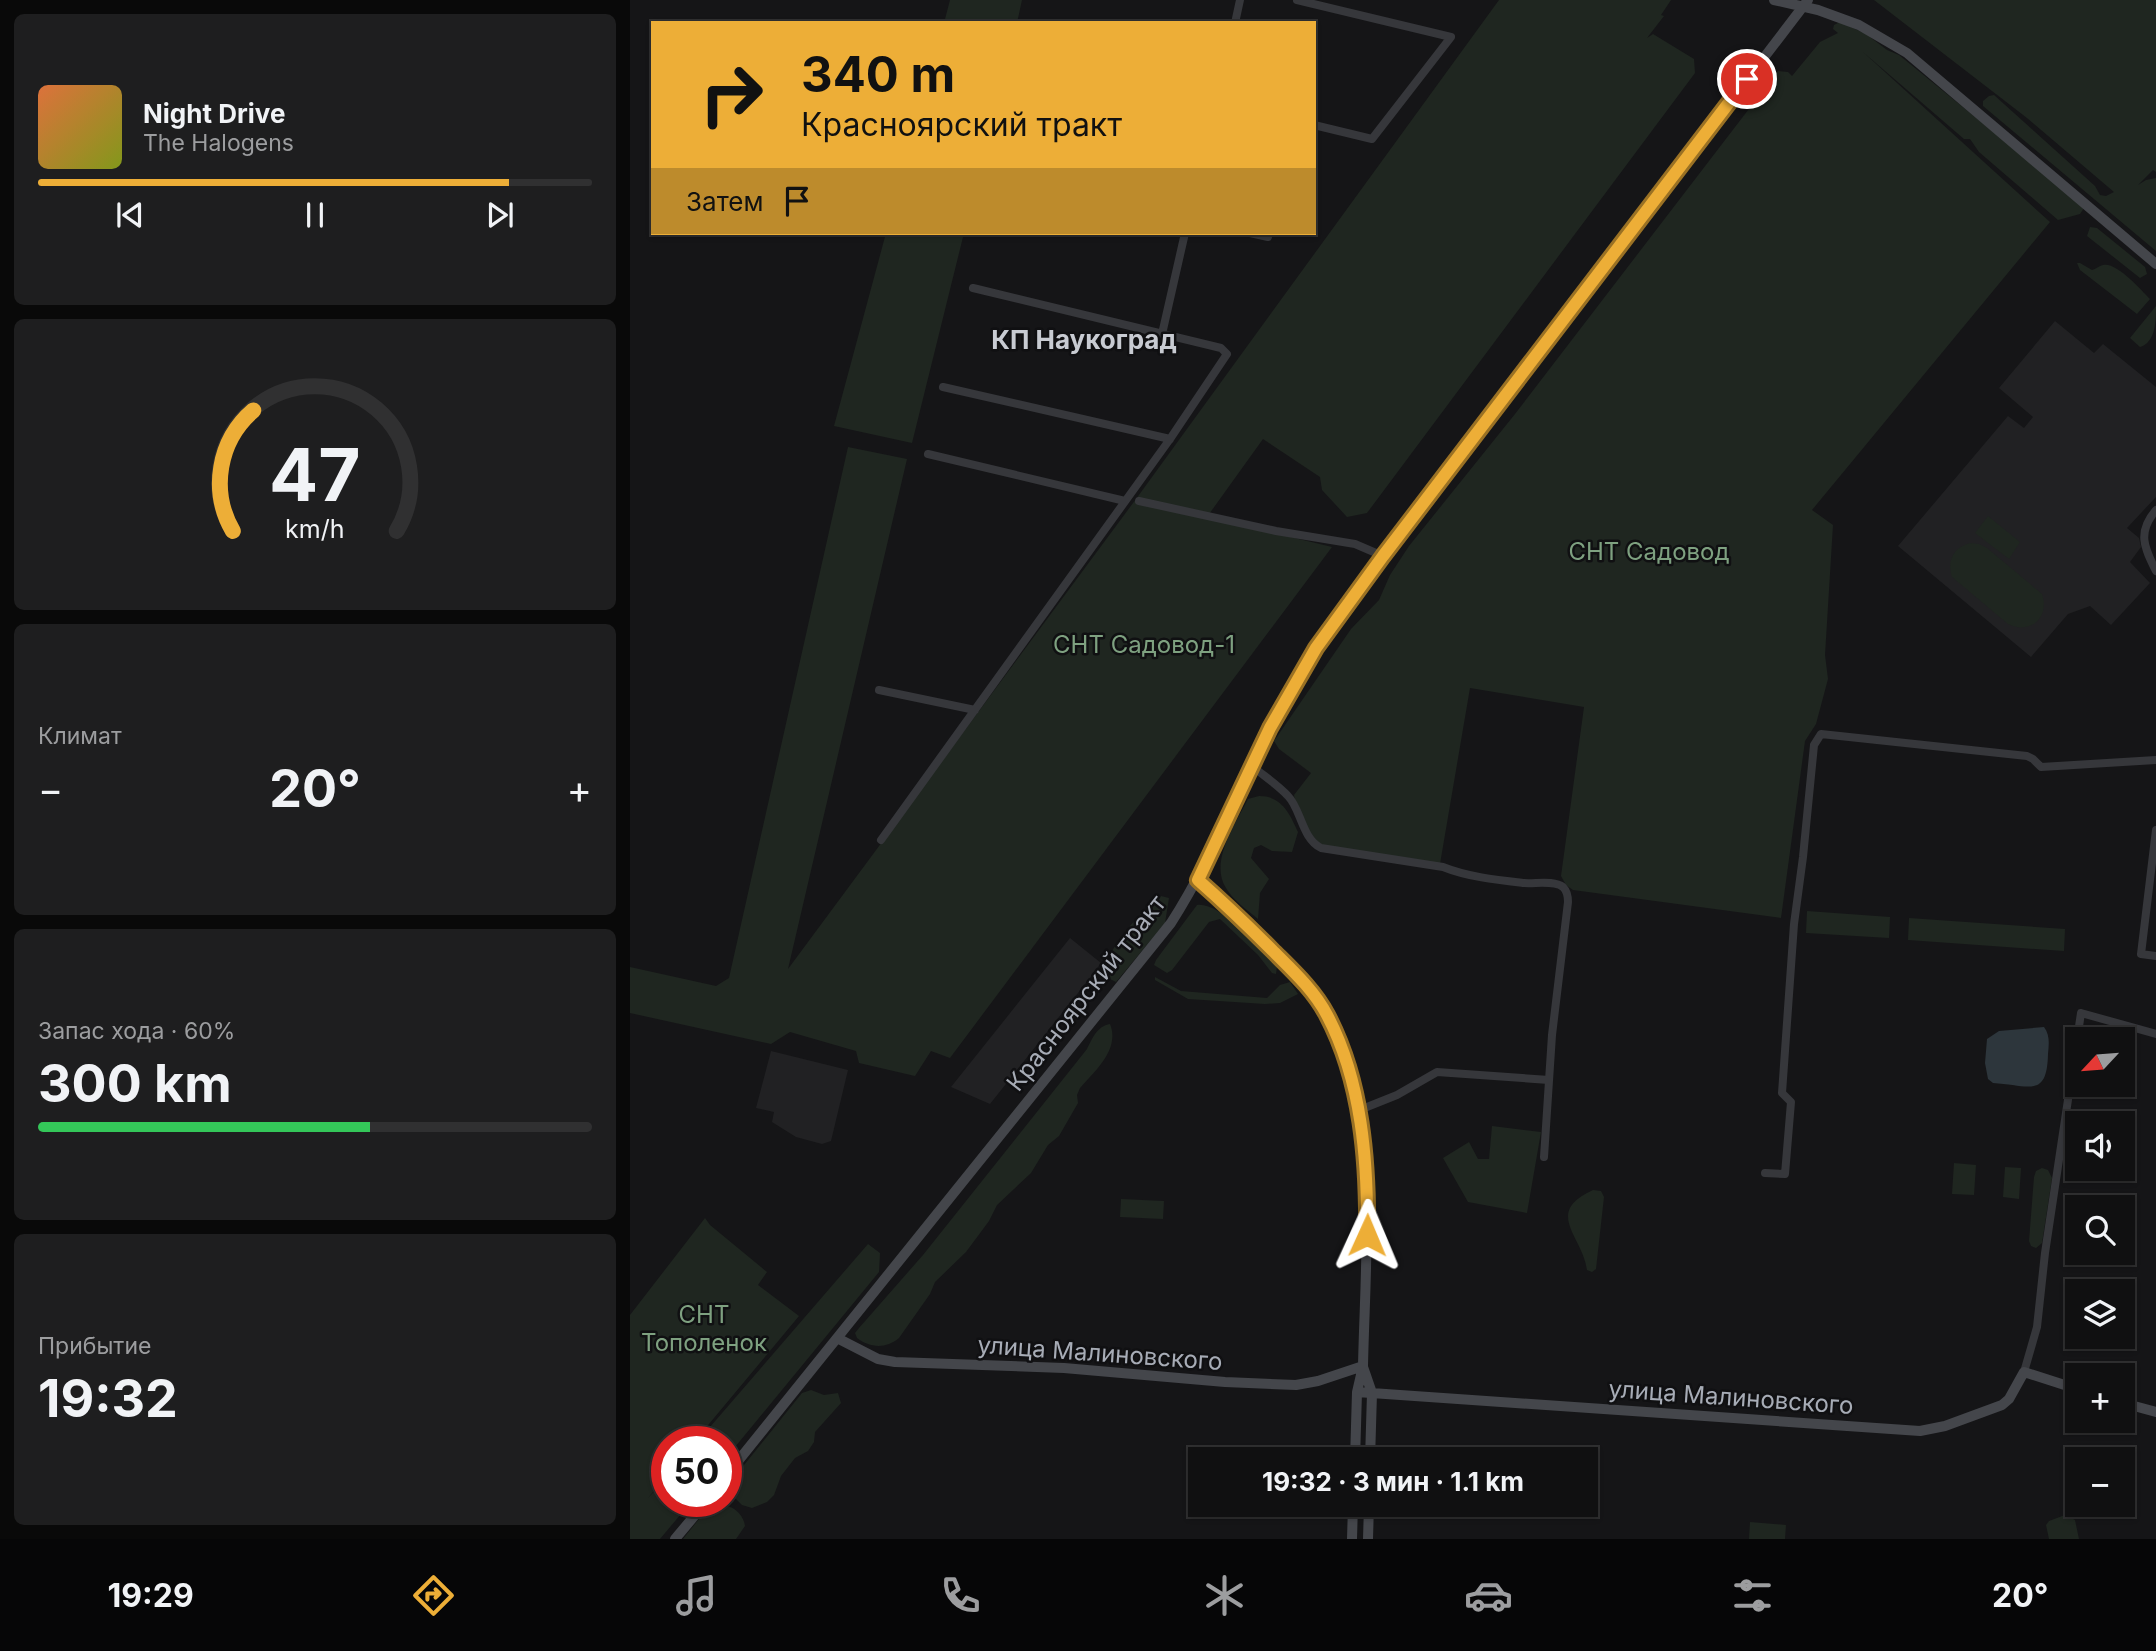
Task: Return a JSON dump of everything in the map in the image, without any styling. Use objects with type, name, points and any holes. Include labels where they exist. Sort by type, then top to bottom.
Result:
[{"type":"main road","points":[[1774,0],[1805,3],[1859,25],[1907,53],[2156,264]]},
{"type":"main road","name":"Красноярский тракт","points":[[742,1456],[1163,933],[1198,880],[1252,766],[1301,673],[1383,556],[1805,3]]},
{"type":"main road","points":[[1198,880],[1290,968],[1321,1006],[1339,1042],[1363,1143],[1367,1201],[1363,1367],[1357,1392],[1355,1447]]},
{"type":"main road","name":"улица Малиновского","points":[[837,1338],[878,1359],[895,1362],[1064,1368],[1225,1382],[1296,1385],[1363,1367]]},
{"type":"main road","points":[[1363,1367],[1372,1393],[1370,1447]]},
{"type":"main road","points":[[2024,1372],[2065,1385]]},
{"type":"main road","name":"улица Малиновского","points":[[1357,1392],[1920,1431],[1933,1430],[2002,1405],[2009,1399],[2024,1372]]},
{"type":"main road","points":[[2135,1406],[2156,1412]]},
{"type":"main road","points":[[675,1539],[693,1517]]},
{"type":"main road","points":[[1352,1539],[1353,1517]]},
{"type":"main road","points":[[1368,1539],[1369,1517]]},
{"type":"street","points":[[1235,21],[1240,0]]},
{"type":"street","points":[[1297,0],[1451,37],[1372,139],[1316,125]]},
{"type":"street","points":[[1162,334],[1185,235]]},
{"type":"street","points":[[1259,235],[1268,237]]},
{"type":"street","points":[[881,840],[1170,439],[1227,354],[1221,348],[973,288]]},
{"type":"street","points":[[943,387],[1170,439]]},
{"type":"street","points":[[928,454],[1125,501]]},
{"type":"street","points":[[1139,501],[1276,531],[1355,544],[1383,556]]},
{"type":"street","points":[[2156,510],[2143,529],[2145,545],[2156,571]]},
{"type":"street","points":[[879,690],[975,710]]},
{"type":"street","points":[[1765,1172],[1786,1174],[1791,1102],[1782,1093],[1794,924],[1814,747],[1821,734],[2027,756],[2041,767],[2156,760]]},
{"type":"street","points":[[1252,766],[1290,797],[1300,822],[1316,846],[1321,848],[1443,867],[1461,874],[1563,887],[1568,902],[1549,1080],[1544,1157]]},
{"type":"street","points":[[2156,830],[2152,890],[2141,954],[2156,956]]},
{"type":"street","points":[[2024,1372],[2037,1327],[2045,1253],[2081,1013],[2156,1034]]},
{"type":"street","points":[[1357,1111],[1397,1096],[1437,1072],[1549,1080]]},
{"type":"shaded area","points":[[2055,321],[2094,353],[2103,344],[2156,387],[2156,497],[2127,528],[2139,538],[2141,547],[2130,562],[2150,583],[2111,625],[2090,606],[2068,614],[2031,657],[1898,546],[2008,416],[2024,428],[2033,417],[1999,388]]},
{"type":"shaded area","points":[[1070,938],[1101,963],[990,1104],[951,1087]]},
{"type":"shaded area","points":[[2044,1027],[2049,1047],[2047,1068],[2040,1083],[2026,1087],[1993,1083],[1988,1079],[1985,1063],[1987,1039],[1999,1031]]},
{"type":"shaded area","points":[[771,1051],[848,1070],[831,1141],[822,1144],[796,1137],[772,1122],[774,1112],[756,1108]]},
{"type":"green space","points":[[950,0],[1022,0],[1017,21],[945,21]]},
{"type":"green space","name":"СНТ Садовод-1","points":[[1499,0],[1671,0],[1661,15],[1664,16],[1647,38],[1653,34],[1694,59],[1695,73],[1367,513],[1347,517],[1322,490],[1320,477],[1263,439],[1207,517],[1332,547],[950,1058],[931,1051],[915,1076],[859,1063],[856,1051],[790,1032],[771,1044],[630,1013],[630,967],[716,986],[729,978],[848,447],[907,459],[788,969],[1136,499]]},
{"type":"green space","points":[[1874,0],[2156,0],[2156,172],[2153,170],[2138,185],[2156,178],[2156,251],[1983,106],[1983,101],[1994,95],[2095,186],[2100,195],[2106,196],[2114,192],[2027,118]]},
{"type":"green space","name":"СНТ Садовод","points":[[1840,22],[1866,34],[1887,50],[1899,55],[2084,208],[2080,214],[2058,220],[1979,152],[1970,139],[1964,139],[1863,52],[2050,222],[1812,510],[1833,525],[1825,655],[1828,679],[1816,724],[1805,741],[1781,918],[1573,890],[1566,885],[1561,876],[1584,707],[1470,688],[1440,864],[1320,845],[1300,815],[1294,795],[1311,773],[1279,749],[1274,741],[1351,629],[1379,600],[1390,575],[1409,546],[1515,414],[1778,71],[1788,72],[1792,76],[1820,42],[1838,33],[1833,29],[1834,25]]},
{"type":"green space","points":[[2090,227],[2097,228],[2145,267],[2147,274],[2140,278],[2087,236]]},
{"type":"green space","points":[[885,235],[964,235],[912,443],[834,426]]},
{"type":"green space","points":[[2077,263],[2092,270],[2109,265],[2128,278],[2150,299],[2137,314],[2080,270]]},
{"type":"green space","points":[[2156,306],[2152,336],[2140,347],[2130,338]]},
{"type":"green space","points":[[1988,516],[2020,542],[2009,559],[1975,533]]},
{"type":"green space","points":[[1970,543],[1987,548],[2042,594],[2044,603],[2041,617],[2031,626],[2016,627],[2008,624],[1952,577],[1950,565],[1953,556],[1959,548]]},
{"type":"green space","points":[[1259,796],[1274,799],[1284,807],[1298,832],[1292,852],[1272,851],[1261,845],[1254,848],[1251,858],[1269,879],[1260,893],[1258,919],[1240,905],[1226,888],[1221,866],[1226,843],[1248,799]]},
{"type":"green space","points":[[1161,896],[1169,898],[1165,923],[1116,982],[1104,976],[1105,967],[1116,944],[1144,910]]},
{"type":"green space","points":[[1197,905],[1218,911],[1240,928],[1277,967],[1276,974],[1220,919],[1209,922],[1172,970],[1167,973],[1154,965]]},
{"type":"green space","points":[[1807,911],[1890,917],[1889,938],[1806,933]]},
{"type":"green space","points":[[1909,918],[2065,929],[2064,951],[1908,940]]},
{"type":"green space","points":[[1155,977],[1181,991],[1267,998],[1280,985],[1290,982],[1298,994],[1280,1003],[1265,1004],[1188,999],[1155,980]]},
{"type":"green space","points":[[1110,1024],[1112,1042],[1105,1059],[1080,1088],[1078,1103],[1059,1136],[1048,1145],[1031,1173],[997,1205],[989,1221],[966,1252],[935,1282],[930,1294],[899,1338],[878,1346],[857,1338],[855,1333],[923,1255],[1087,1049],[1096,1034],[1102,1027]]},
{"type":"green space","points":[[1492,1126],[1541,1132],[1527,1213],[1468,1202],[1443,1158],[1469,1142],[1478,1159],[1489,1159]]},
{"type":"green space","points":[[1954,1163],[1976,1165],[1974,1195],[1952,1194]]},
{"type":"green space","points":[[2005,1167],[2021,1168],[2019,1199],[2003,1197]]},
{"type":"green space","points":[[2042,1168],[2048,1170],[2052,1178],[2042,1243],[2036,1248],[2031,1246],[2029,1241],[2034,1177],[2036,1171]]},
{"type":"green space","points":[[1593,1190],[1601,1191],[1604,1197],[1596,1269],[1592,1272],[1587,1270],[1568,1216],[1570,1207]]},
{"type":"green space","points":[[1121,1199],[1164,1201],[1163,1219],[1120,1217]]},
{"type":"green space","name":"СНТ Тополенок","points":[[705,1218],[767,1272],[758,1285],[799,1316],[707,1426],[651,1426],[651,1494],[648,1498],[651,1495],[651,1517],[678,1517],[660,1539],[630,1539],[630,1315]]},
{"type":"green space","points":[[868,1244],[880,1253],[879,1272],[742,1439],[742,1426],[711,1426]]},
{"type":"green space","points":[[811,1390],[824,1395],[838,1393],[841,1403],[815,1432],[814,1442],[808,1451],[795,1458],[781,1476],[774,1495],[767,1502],[752,1508],[742,1505],[742,1468],[802,1393]]},
{"type":"green space","points":[[2065,1515],[2075,1520],[2079,1539],[2049,1539],[2046,1525],[2049,1521]]},
{"type":"green space","points":[[741,1517],[745,1526],[736,1539],[683,1539],[699,1519]]},
{"type":"green space","points":[[1750,1522],[1786,1525],[1785,1539],[1749,1539]]},
{"type":"district","name":"КП Наукоград","points":[[1084,339]]},
{"type":"route","points":[[1367,1235],[1363,1143],[1350,1079],[1339,1042],[1326,1014],[1290,968],[1198,880],[1270,728],[1316,648],[1383,556],[1747,79]]}]
